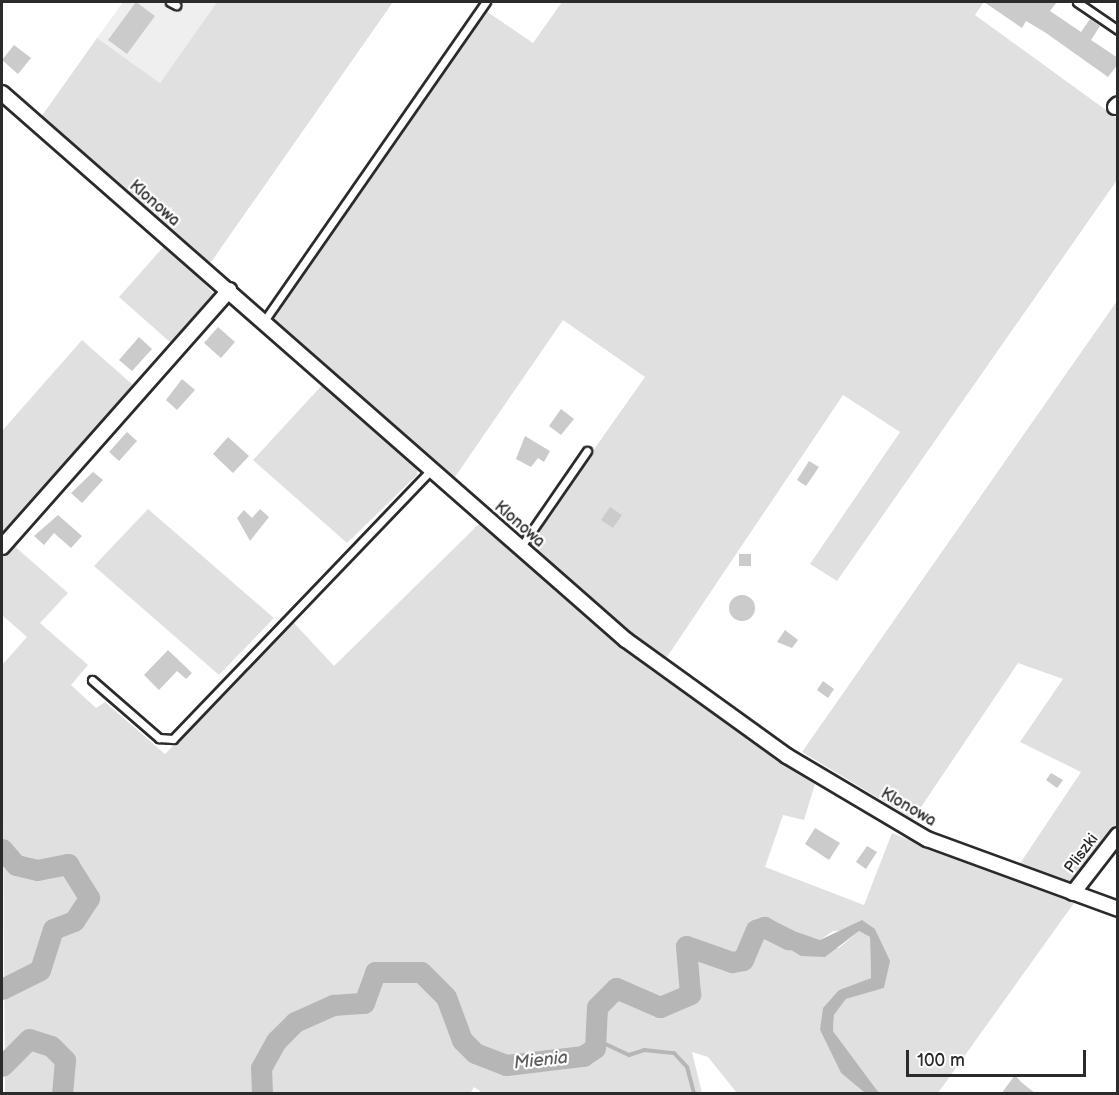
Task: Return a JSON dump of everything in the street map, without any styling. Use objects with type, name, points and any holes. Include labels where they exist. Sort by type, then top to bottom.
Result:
[{"type":"street","name":"Klonowa","points":[[2,93],[626,640],[787,756],[927,839],[1118,909]]},
{"type":"street","points":[[2,547],[229,290]]},
{"type":"street","name":"Pliszki","points":[[1073,893],[1118,835]]},
{"type":"lane","points":[[264,321],[486,2]]},
{"type":"lane","points":[[1077,2],[1118,30]]},
{"type":"lane","points":[[520,548],[588,451]]},
{"type":"lane","points":[[92,680],[159,738],[173,739],[431,470]]},
{"type":"shaded area","points":[[123,2],[217,2],[160,83],[97,38]]},
{"type":"shaded area","points":[[217,2],[393,2],[209,265],[41,117],[97,38],[160,83]]},
{"type":"shaded area","points":[[562,2],[984,2],[975,15],[1117,118],[1117,180],[837,581],[810,564],[900,432],[843,395],[665,660],[625,633],[526,546],[645,377],[563,320],[453,480],[270,320],[486,11],[533,43]]},
{"type":"shaded area","points":[[166,244],[214,294],[171,343],[119,297]]},
{"type":"shaded area","points":[[1117,301],[1117,824],[1075,880],[1063,883],[1019,865],[1081,772],[1020,742],[1063,679],[1018,663],[913,819],[802,752]]},
{"type":"shaded area","points":[[82,340],[133,385],[2,536],[2,431]]},
{"type":"shaded area","points":[[324,383],[418,466],[417,475],[347,543],[253,460]]},
{"type":"shaded area","points":[[148,509],[274,618],[219,675],[94,566]]},
{"type":"shaded area","points":[[481,522],[644,663],[815,784],[804,820],[783,815],[765,867],[864,905],[892,833],[1074,903],[938,1093],[879,1093],[833,1031],[834,1015],[846,999],[884,988],[889,961],[875,929],[833,931],[820,940],[766,922],[768,939],[839,948],[859,931],[870,937],[871,978],[839,990],[820,1030],[841,1073],[865,1093],[737,1093],[708,1057],[692,1052],[702,1093],[484,1094],[474,1087],[470,1094],[5,1093],[2,665],[27,637],[2,615],[2,556],[12,544],[68,593],[40,623],[88,665],[71,685],[96,708],[105,702],[165,754],[294,623],[334,666]]},
{"type":"shaded area","points":[[862,920],[875,929],[890,961],[884,988],[846,999],[834,1015],[833,1031],[879,1093],[865,1093],[841,1073],[820,1030],[823,1008],[839,990],[871,978],[870,937],[859,931],[825,957],[801,956],[763,933],[765,921],[820,940]]},
{"type":"building","points":[[136,2],[155,16],[127,54],[108,40]]},
{"type":"building","points":[[984,2],[1057,2],[1050,11],[1081,32],[1090,19],[1100,26],[1091,40],[1118,58],[1118,64],[1108,77],[1046,33],[1026,21],[1022,28]]},
{"type":"building","points":[[14,45],[31,58],[18,74],[2,60]]},
{"type":"building","points":[[218,327],[235,342],[221,358],[204,343]]},
{"type":"building","points":[[139,337],[152,349],[132,371],[119,360]]},
{"type":"building","points":[[182,379],[195,390],[177,410],[166,400]]},
{"type":"building","points":[[561,409],[574,419],[561,435],[549,426]]},
{"type":"building","points":[[127,432],[137,441],[119,461],[109,452]]},
{"type":"building","points":[[525,436],[550,451],[544,462],[538,458],[531,467],[516,459]]},
{"type":"building","points":[[228,437],[249,456],[233,473],[213,454]]},
{"type":"building","points":[[809,461],[819,467],[806,486],[797,480]]},
{"type":"building","points":[[93,472],[103,480],[82,503],[71,493]]},
{"type":"building","points":[[610,507],[622,515],[613,528],[601,520]]},
{"type":"building","points":[[260,509],[269,517],[250,541],[237,518],[244,510],[252,518]]},
{"type":"building","points":[[58,515],[82,536],[71,548],[54,533],[44,545],[34,536]]},
{"type":"building","points":[[739,554],[751,554],[751,566],[739,566]]},
{"type":"building","points":[[742,595],[751,599],[755,608],[751,617],[742,621],[733,617],[729,608],[733,599]]},
{"type":"building","points":[[785,630],[798,640],[792,648],[777,642]]},
{"type":"building","points":[[168,650],[192,673],[186,679],[177,671],[159,690],[144,675]]},
{"type":"building","points":[[823,681],[834,689],[828,698],[817,690]]},
{"type":"building","points":[[1051,773],[1063,780],[1057,788],[1046,780]]},
{"type":"building","points":[[815,828],[840,843],[829,860],[805,844]]},
{"type":"building","points":[[867,846],[877,852],[866,869],[856,862]]},
{"type":"building","points":[[1015,1075],[1021,1082],[1036,1094],[1001,1094]]},
{"type":"waterway","name":"Mienia","points":[[2,849],[16,865],[37,870],[68,864],[89,898],[74,921],[53,929],[40,970],[2,989]]},
{"type":"waterway","name":"Mienia","points":[[262,1094],[261,1068],[276,1041],[295,1022],[333,1005],[364,1003],[375,972],[421,972],[446,997],[462,1040],[475,1053],[506,1065],[583,1056],[595,1048],[597,1007],[616,988],[660,1007],[690,994],[686,946],[732,962],[743,960],[756,930],[764,927],[788,939]]},
{"type":"waterway","name":"Mienia","points":[[2,1066],[29,1039],[51,1046],[65,1060],[62,1094]]},
{"type":"waterway","points":[[599,1041],[629,1055],[644,1050],[674,1053],[687,1067],[694,1094]]}]
